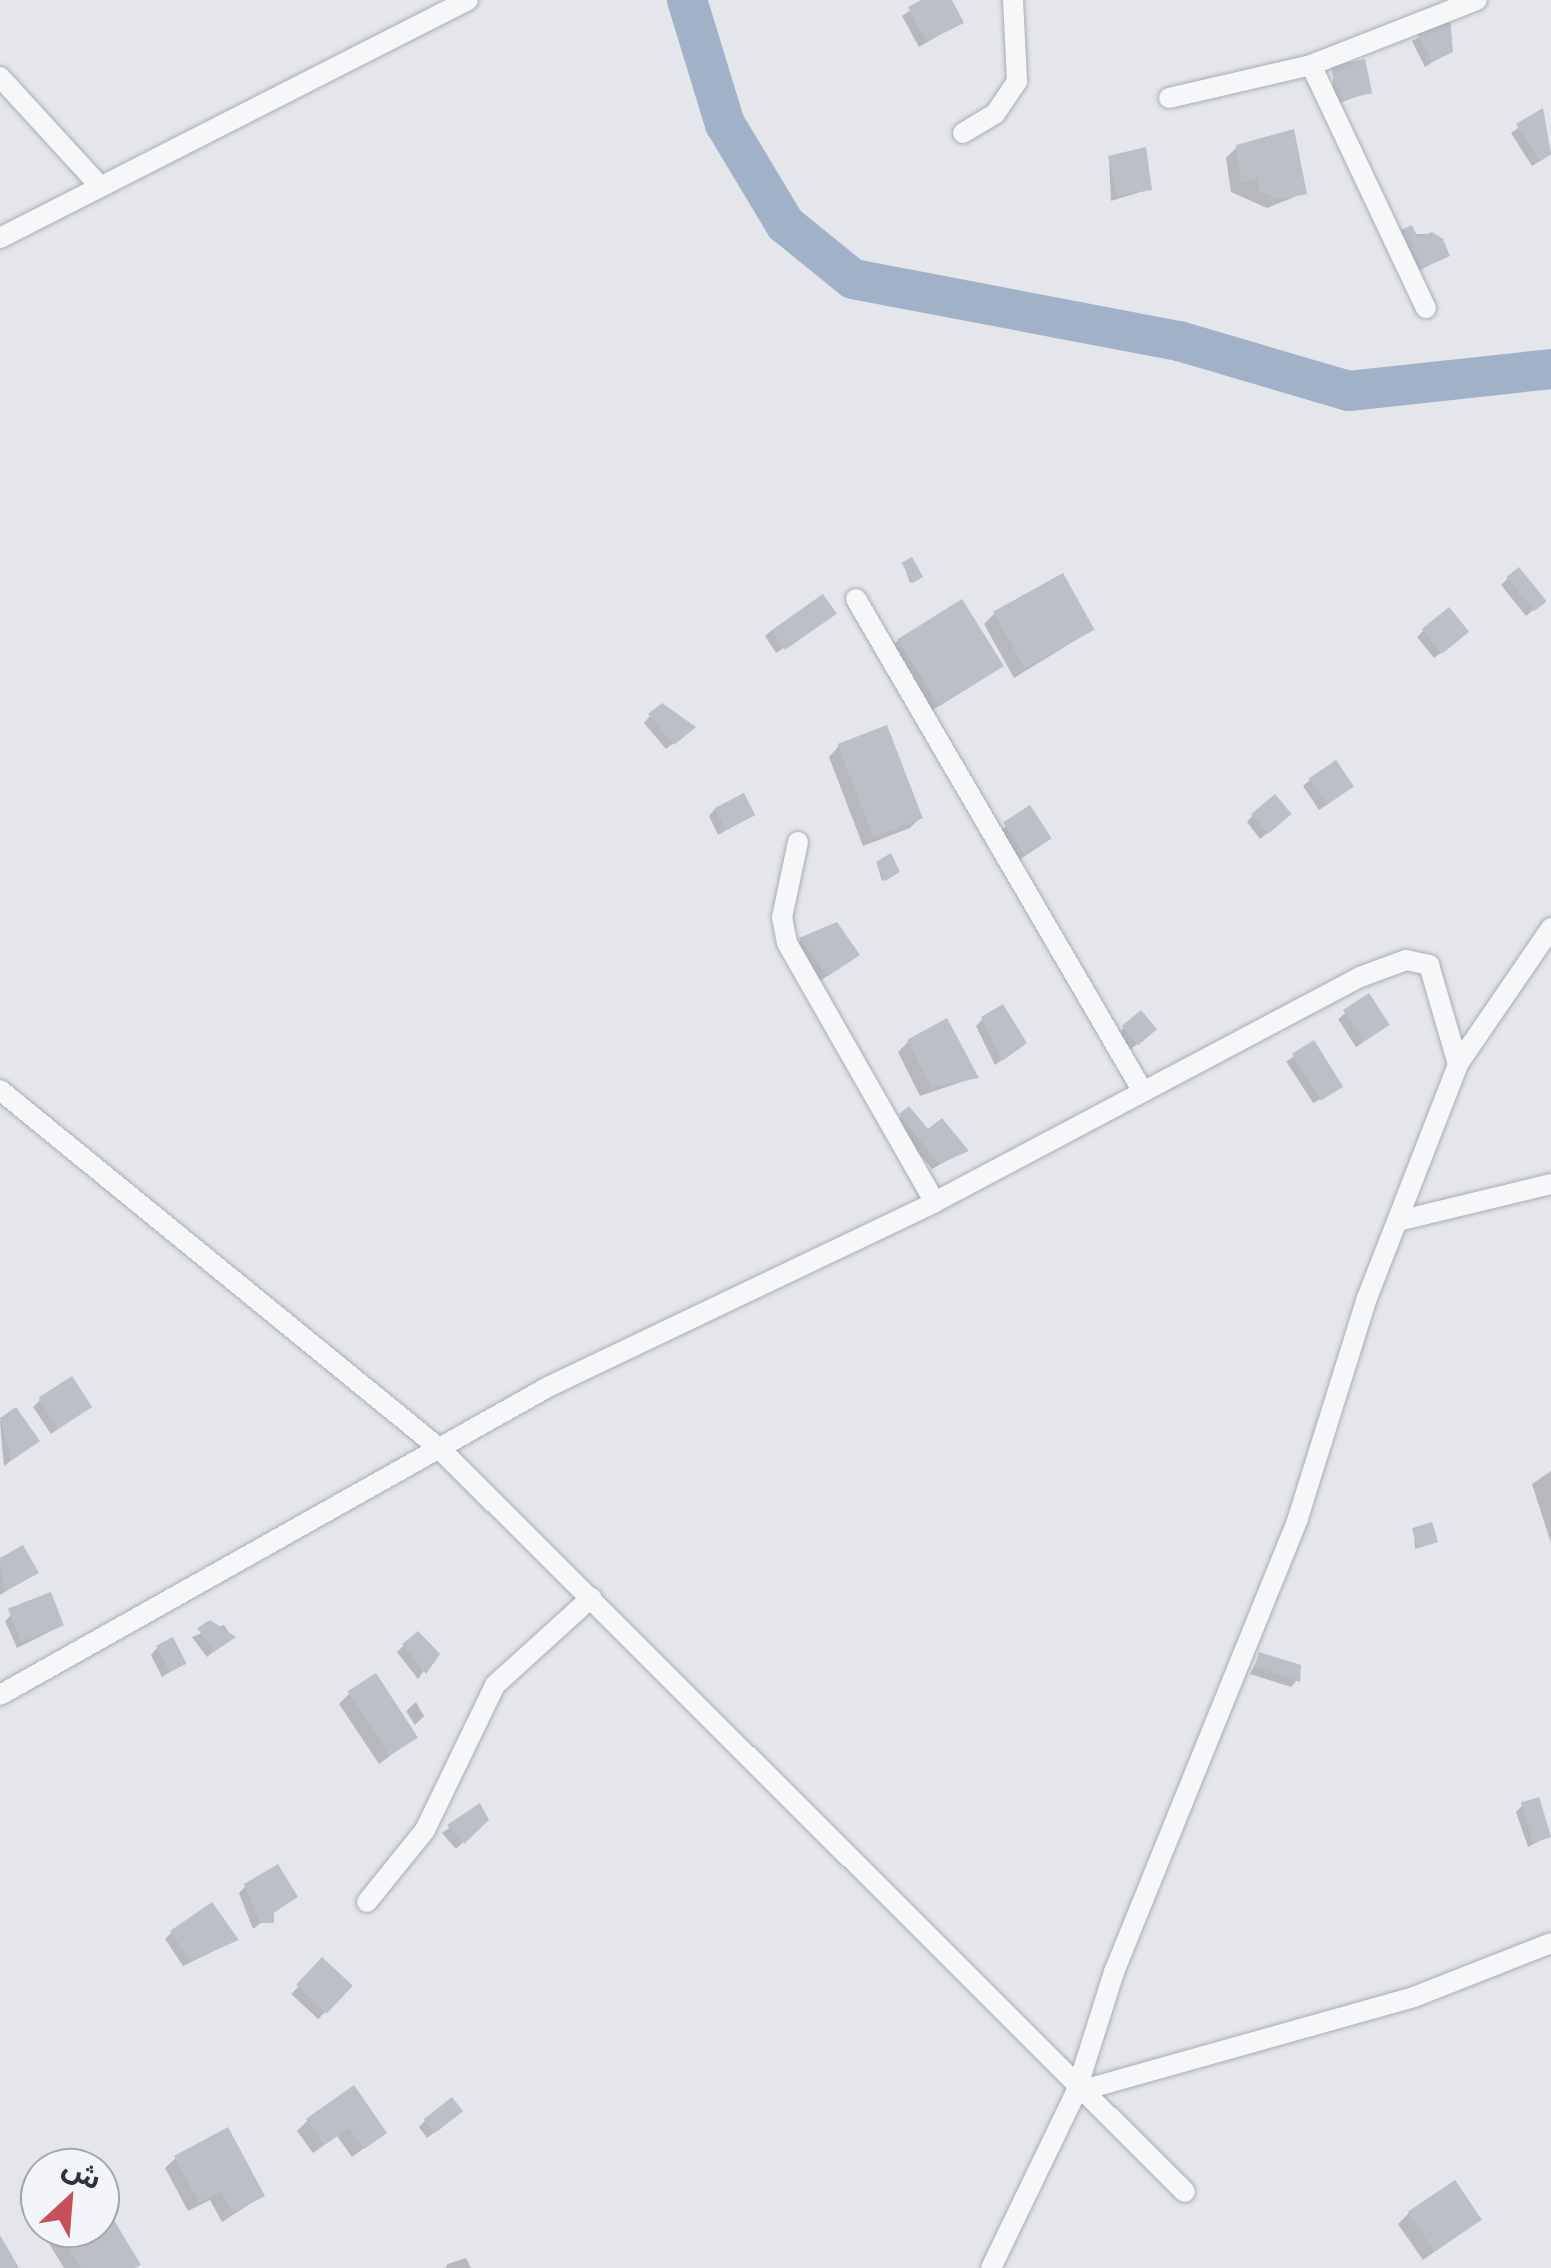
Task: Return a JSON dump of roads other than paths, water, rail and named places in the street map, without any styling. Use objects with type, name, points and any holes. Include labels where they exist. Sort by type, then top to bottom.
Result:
[{"type":"street","points":[[0,238],[96,183],[468,0]]},
{"type":"street","points":[[964,133],[995,114],[1018,81],[1013,0]]},
{"type":"street","points":[[1169,98],[1311,65],[1477,0]]},
{"type":"street","points":[[1311,65],[1426,308]]},
{"type":"street","points":[[0,78],[96,183]]},
{"type":"street","points":[[856,599],[1142,1090]]},
{"type":"street","points":[[798,842],[782,917],[787,943],[934,1202]]},
{"type":"street","points":[[991,2268],[1076,2092],[1114,1972],[1298,1518],[1398,1221],[1458,1064],[1551,928]]},
{"type":"street","points":[[0,1695],[440,1449],[934,1202],[1142,1090],[1406,960],[1435,972],[1458,1064]]},
{"type":"street","points":[[0,1090],[440,1449],[1076,2092],[1186,2192]]},
{"type":"street","points":[[1398,1221],[1551,1184]]},
{"type":"street","points":[[368,1902],[425,1830],[495,1685],[591,1598]]},
{"type":"street","points":[[1076,2092],[1414,1997],[1551,1943]]},
{"type":"waterway","points":[[687,0],[725,124],[785,224],[853,279],[1179,341],[1349,391],[1551,369]]}]
